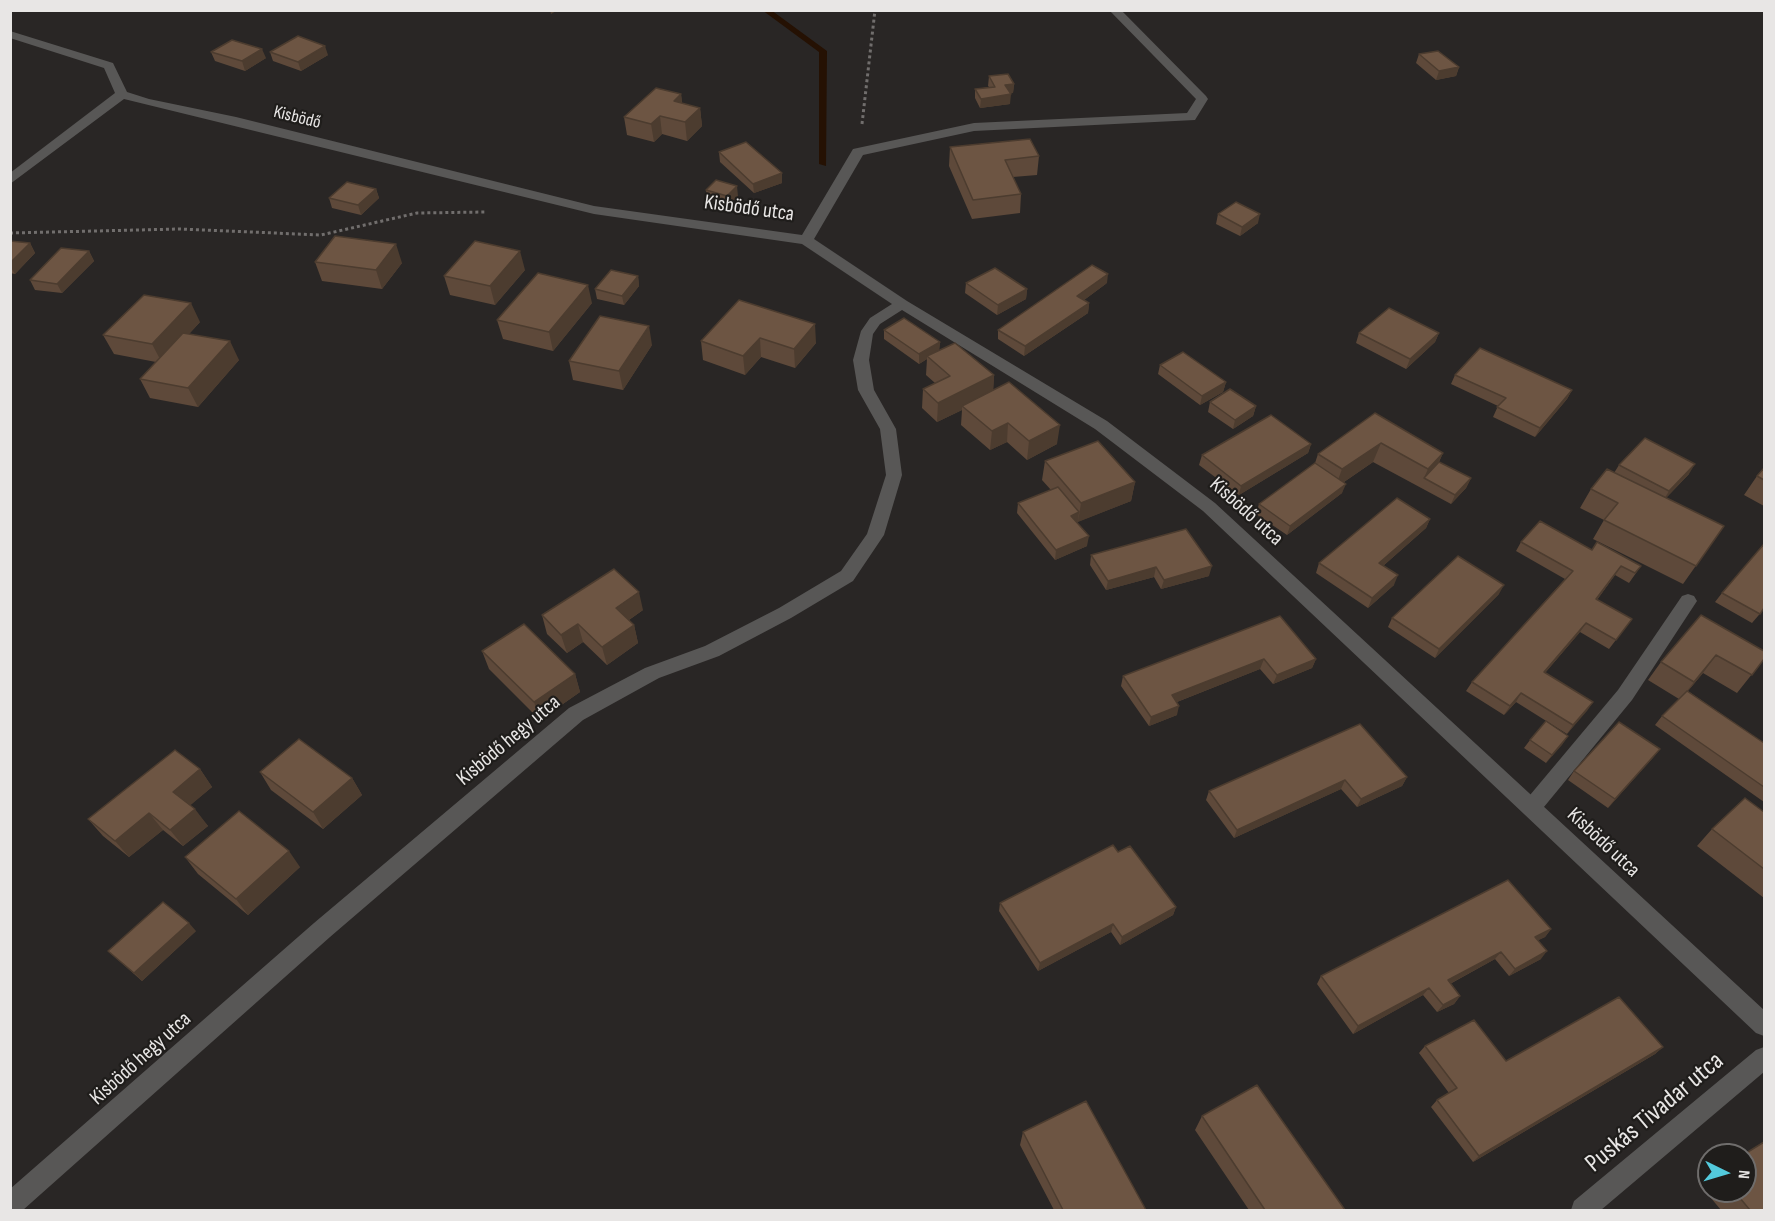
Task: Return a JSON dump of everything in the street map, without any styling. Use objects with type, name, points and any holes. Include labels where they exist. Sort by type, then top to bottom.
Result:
[{"type":"street","points":[[806,240],[858,152],[975,127],[1191,117],[1202,99],[1114,10]]},
{"type":"street","points":[[10,34],[109,66],[122,94],[10,180]]},
{"type":"street","name":"Kisbödő","points":[[122,94],[146,102],[236,121],[594,210]]},
{"type":"street","name":"Kisbödő utca","points":[[594,210],[806,240],[902,304],[1101,425],[1209,507],[1764,1025]]},
{"type":"street","name":"Kisbödő hegy utca","points":[[10,1206],[322,930],[576,714],[652,673],[712,651],[775,619],[847,576],[875,535],[894,475],[888,429],[866,390],[861,360],[866,334],[875,321],[902,304]]},
{"type":"street","points":[[1532,807],[1625,695],[1688,601]]},
{"type":"street","name":"Puskás Tivadar utca","points":[[1591,1208],[1764,1058]]},
{"type":"path","points":[[858,152],[875,10]]},
{"type":"path","points":[[10,233],[180,229],[321,235],[417,213],[488,212]]},
{"type":"building","points":[[298,36],[325,46],[298,62],[270,52]]},
{"type":"building","points":[[232,40],[262,49],[242,61],[211,52]]},
{"type":"building","points":[[1438,51],[1459,67],[1439,71],[1419,54]]},
{"type":"building","points":[[1008,74],[1014,84],[1005,85],[1011,94],[981,99],[975,89],[995,87],[989,76]]},
{"type":"building","points":[[656,88],[681,94],[674,101],[700,108],[685,122],[660,116],[651,124],[624,117]]},
{"type":"building","points":[[1030,139],[1039,156],[1005,160],[1021,194],[973,200],[950,147]]},
{"type":"building","points":[[746,142],[782,173],[753,184],[719,152]]},
{"type":"building","points":[[716,180],[737,186],[727,196],[706,190]]},
{"type":"building","points":[[347,182],[376,189],[358,205],[329,198]]},
{"type":"building","points":[[1236,202],[1260,214],[1242,227],[1218,214]]},
{"type":"building","points":[[335,236],[396,244],[376,270],[315,262]]},
{"type":"building","points":[[10,241],[30,243],[10,263]]},
{"type":"building","points":[[475,241],[520,251],[490,286],[444,276]]},
{"type":"building","points":[[61,248],[89,251],[57,284],[30,280]]},
{"type":"building","points":[[1092,265],[1108,274],[1077,296],[1089,303],[1025,346],[998,330]]},
{"type":"building","points":[[995,268],[1027,289],[998,305],[966,283]]},
{"type":"building","points":[[611,270],[638,276],[622,296],[595,289]]},
{"type":"building","points":[[538,273],[588,285],[549,332],[497,320]]},
{"type":"building","points":[[144,295],[191,303],[152,344],[103,335]]},
{"type":"building","points":[[739,300],[815,324],[794,349],[760,338],[743,356],[701,341]]},
{"type":"building","points":[[1389,308],[1439,333],[1410,359],[1359,333]]},
{"type":"building","points":[[600,316],[649,326],[619,371],[569,361]]},
{"type":"building","points":[[904,318],[940,342],[919,354],[884,330]]},
{"type":"building","points":[[183,333],[230,341],[188,388],[140,379]]},
{"type":"building","points":[[955,343],[994,375],[938,403],[923,389],[950,376],[927,356]]},
{"type":"building","points":[[1480,348],[1572,390],[1540,428],[1497,407],[1506,398],[1455,375]]},
{"type":"building","points":[[1183,352],[1226,382],[1202,396],[1160,365]]},
{"type":"building","points":[[1009,382],[1060,425],[1029,441],[1008,423],[992,431],[962,406]]},
{"type":"building","points":[[1230,389],[1256,406],[1235,420],[1210,402]]},
{"type":"building","points":[[1375,413],[1443,453],[1428,469],[1381,443],[1342,469],[1318,454]]},
{"type":"building","points":[[1271,415],[1311,444],[1241,486],[1202,455]]},
{"type":"building","points":[[1645,438],[1695,464],[1669,491],[1619,465]]},
{"type":"building","points":[[1098,441],[1135,482],[1081,503],[1045,461]]},
{"type":"building","points":[[1439,462],[1471,478],[1455,495],[1424,478]]},
{"type":"building","points":[[1315,463],[1346,484],[1290,526],[1259,504]]},
{"type":"building","points":[[1764,468],[1764,480],[1757,476]]},
{"type":"building","points":[[1607,469],[1724,526],[1696,566],[1604,520],[1618,503],[1591,489]]},
{"type":"building","points":[[1058,487],[1079,512],[1071,516],[1089,536],[1056,550],[1018,503]]},
{"type":"building","points":[[1397,498],[1430,519],[1379,563],[1398,575],[1372,598],[1319,563]]},
{"type":"building","points":[[1540,521],[1592,550],[1597,542],[1641,566],[1635,573],[1621,566],[1596,599],[1632,619],[1616,640],[1586,623],[1544,672],[1593,702],[1573,725],[1521,693],[1510,706],[1472,682],[1573,571],[1521,542]]},
{"type":"building","points":[[1186,529],[1212,566],[1164,580],[1156,567],[1108,581],[1091,555]]},
{"type":"building","points":[[1764,544],[1764,608],[1760,614],[1722,593]]},
{"type":"building","points":[[1458,556],[1504,585],[1439,649],[1392,618]]},
{"type":"building","points":[[614,569],[639,592],[616,608],[634,625],[602,647],[578,624],[561,635],[542,615]]},
{"type":"building","points":[[1701,615],[1764,651],[1764,659],[1752,675],[1716,655],[1694,682],[1661,662]]},
{"type":"building","points":[[1280,616],[1316,659],[1277,675],[1264,659],[1172,695],[1179,706],[1151,717],[1123,676]]},
{"type":"building","points":[[524,624],[575,674],[534,702],[482,651]]},
{"type":"building","points":[[1687,691],[1764,743],[1764,787],[1662,716]]},
{"type":"building","points":[[1546,721],[1568,736],[1552,755],[1530,740]]},
{"type":"building","points":[[1619,722],[1660,749],[1615,799],[1574,771]]},
{"type":"building","points":[[1360,724],[1407,777],[1361,799],[1345,780],[1237,830],[1209,791]]},
{"type":"building","points":[[299,739],[352,778],[313,812],[260,772]]},
{"type":"building","points":[[175,750],[200,769],[173,792],[195,809],[170,830],[149,813],[115,841],[88,819]]},
{"type":"building","points":[[1745,798],[1764,812],[1764,869],[1712,829]]},
{"type":"building","points":[[239,811],[289,851],[236,899],[185,857]]},
{"type":"building","points":[[1113,845],[1118,852],[1130,846],[1176,907],[1122,937],[1113,924],[1040,963],[1000,903]]},
{"type":"building","points":[[1508,880],[1551,929],[1535,937],[1547,951],[1515,969],[1501,952],[1448,980],[1460,996],[1443,1005],[1429,988],[1358,1026],[1321,976]]},
{"type":"building","points":[[163,902],[189,923],[134,973],[108,951]]},
{"type":"building","points":[[1619,997],[1663,1047],[1479,1156],[1437,1100],[1457,1088],[1425,1046],[1474,1020],[1506,1061]]},
{"type":"building","points":[[1257,1085],[1345,1210],[1265,1210],[1202,1116]]},
{"type":"building","points":[[1086,1101],[1146,1210],[1063,1210],[1023,1132]]},
{"type":"building","points":[[1764,1142],[1764,1210],[1750,1210],[1744,1203],[1757,1203],[1757,1146]]},
{"type":"waterway","points":[[765,10],[823,51],[823,164]]}]
